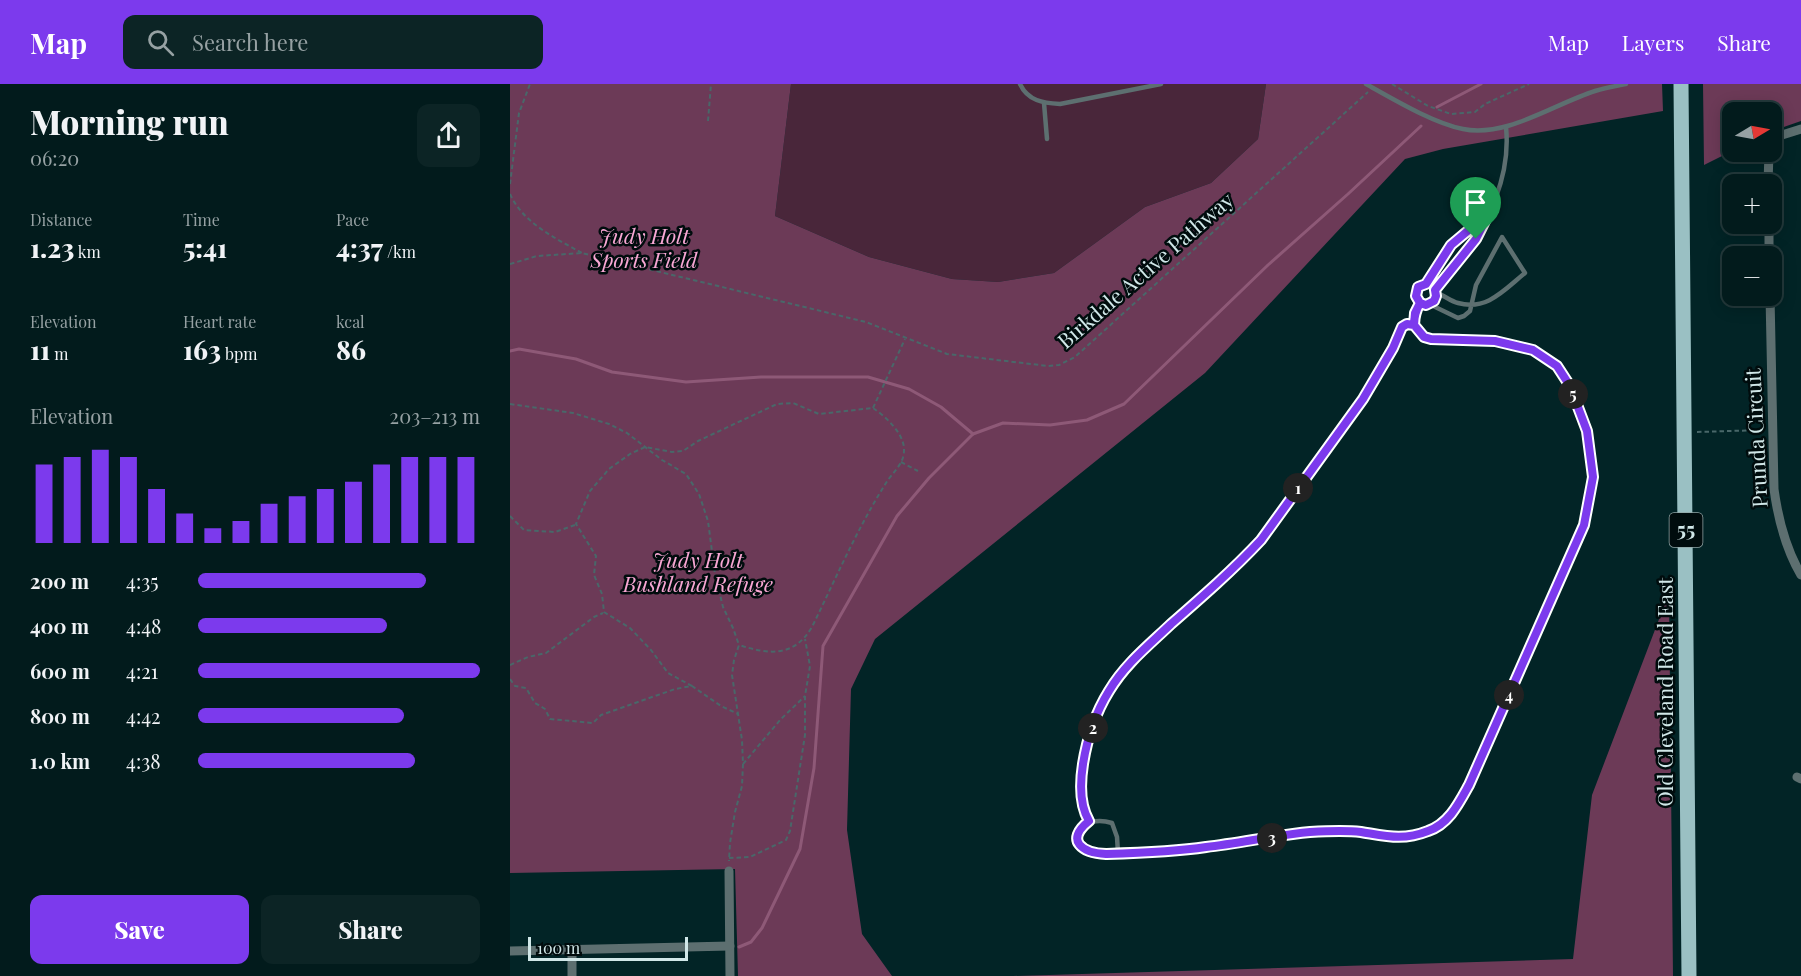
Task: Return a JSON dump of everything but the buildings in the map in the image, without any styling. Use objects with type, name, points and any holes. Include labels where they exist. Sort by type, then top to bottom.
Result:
[{"type":"main road","name":"Old Cleveland Road East","points":[[1681,84],[1689,976]]},
{"type":"street","points":[[1782,135],[1801,129]]},
{"type":"street","name":"Prunda Circuit","points":[[1770,306],[1772,470],[1777,509],[1791,557],[1801,575]]},
{"type":"street","points":[[729,871],[730,976]]},
{"type":"street","points":[[510,951],[730,946]]},
{"type":"street","points":[[572,951],[572,976]]},
{"type":"lane","points":[[1020,84],[1031,98],[1044,104],[1075,102],[1161,84]]},
{"type":"lane","points":[[1366,84],[1441,122],[1463,129],[1482,130],[1506,127],[1596,91],[1626,84]]},
{"type":"lane","points":[[1044,104],[1047,139]]},
{"type":"lane","points":[[1429,304],[1434,301],[1436,292],[1476,239],[1489,213],[1500,186],[1504,167],[1508,144],[1506,127]]},
{"type":"lane","points":[[1420,303],[1416,292],[1418,287],[1426,284],[1451,245],[1489,213]]},
{"type":"lane","points":[[1420,303],[1429,304],[1458,318],[1464,316],[1470,311],[1473,303],[1476,285],[1502,237],[1525,273],[1492,301],[1473,303],[1454,302],[1426,284]]},
{"type":"lane","points":[[1414,325],[1415,313],[1420,303]]},
{"type":"lane","points":[[1089,821],[1084,813],[1081,797],[1085,752],[1108,691],[1136,656],[1261,540],[1363,399],[1393,348],[1402,327],[1407,324],[1414,325],[1424,337],[1431,339],[1495,341],[1533,350],[1557,366],[1570,386],[1587,431],[1593,477],[1584,525],[1469,785],[1455,810],[1431,830],[1414,836],[1388,838],[1360,832],[1318,832],[1204,848],[1118,853],[1091,853],[1083,849],[1078,843],[1081,828],[1089,821],[1101,820],[1112,823],[1117,837],[1118,853]]},
{"type":"path","points":[[510,184],[519,113],[530,84]]},
{"type":"path","points":[[708,122],[711,84]]},
{"type":"path","points":[[1392,84],[1428,106],[1451,114],[1475,112],[1492,100],[1529,84]]},
{"type":"path","name":"Birkdale Active Pathway","points":[[510,264],[537,256],[582,253],[866,322],[905,339],[955,355],[1048,366],[1068,362],[1373,88]]},
{"type":"path","points":[[510,194],[522,214],[556,239],[582,253]]},
{"type":"path","points":[[873,408],[890,367],[905,339]]},
{"type":"path","points":[[510,516],[524,530],[555,532],[576,524],[590,490],[602,476],[630,454],[645,447],[672,452],[683,451],[698,441],[777,404],[793,403],[819,414],[873,408],[881,414],[902,440],[904,452],[901,462],[867,512],[805,639],[782,651],[766,651],[739,645]]},
{"type":"path","points":[[510,404],[573,413],[609,424],[627,433],[686,474],[699,494],[708,521],[723,607],[734,628],[739,645],[732,675],[739,715],[743,764],[742,786],[735,812],[729,871]]},
{"type":"path","points":[[1685,432],[1772,430]]},
{"type":"path","points":[[901,462],[918,471]]},
{"type":"path","points":[[576,524],[596,556],[594,575],[602,594],[604,612]]},
{"type":"path","points":[[510,665],[528,657],[546,653],[604,612]]},
{"type":"path","points":[[604,612],[630,627],[668,673],[739,715]]},
{"type":"path","points":[[729,858],[750,857],[786,840],[790,831],[805,735],[805,696],[810,666],[805,639]]},
{"type":"path","points":[[510,679],[515,686],[526,688],[535,703],[545,709],[550,719],[585,723],[593,723],[601,716],[675,689],[692,687]]},
{"type":"path","points":[[743,764],[805,696]]},
{"type":"shaded area","points":[[791,84],[1266,84],[1258,139],[1211,183],[1145,207],[1054,273],[998,282],[952,279],[869,257],[775,216]]},
{"type":"green space","points":[[510,84],[791,84],[775,216],[869,257],[952,279],[998,282],[1054,273],[1145,207],[1211,183],[1258,139],[1266,84],[1662,84],[1663,111],[1443,149],[1405,159],[1205,373],[875,639],[851,689],[847,830],[862,934],[892,976],[738,976],[735,869],[510,873]]},
{"type":"green space","points":[[1703,84],[1801,84],[1801,121],[1782,128],[1782,102],[1722,102],[1722,156],[1704,165]]},
{"type":"green space","points":[[1669,593],[1673,976],[1013,976],[1573,959],[1592,795]]},
{"type":"waterway","points":[[1437,107],[1481,84]]},
{"type":"waterway","points":[[739,947],[751,942],[762,928],[800,849],[814,768],[823,646],[897,516],[929,478],[973,434],[1003,423],[1050,425],[1087,420],[1124,404],[1268,265],[1421,126]]},
{"type":"waterway","points":[[510,351],[519,349],[576,359],[612,372],[686,382],[761,377],[868,377],[909,389],[941,407],[973,434]]},
{"type":"route","points":[[1476,239],[1435,290],[1434,301],[1426,305],[1420,303],[1415,313],[1414,325],[1407,324],[1402,327],[1393,348],[1363,399],[1261,540],[1136,656],[1108,691],[1085,752],[1081,797],[1084,813],[1089,821],[1078,834],[1078,843],[1083,849],[1091,853],[1106,854],[1204,848],[1308,832],[1360,832],[1388,838],[1414,836],[1431,830],[1455,810],[1469,785],[1584,525],[1593,477],[1587,431],[1570,386],[1557,366],[1533,350],[1495,341],[1424,337],[1414,325],[1415,313],[1417,308],[1420,303],[1416,296],[1418,287],[1426,284],[1451,245],[1489,213],[1476,239]]},
{"type":"park label","name":"Judy Holt Sports Field","points":[[644,249]]},
{"type":"park label","name":"Judy Holt Bushland Refuge","points":[[698,573]]}]
